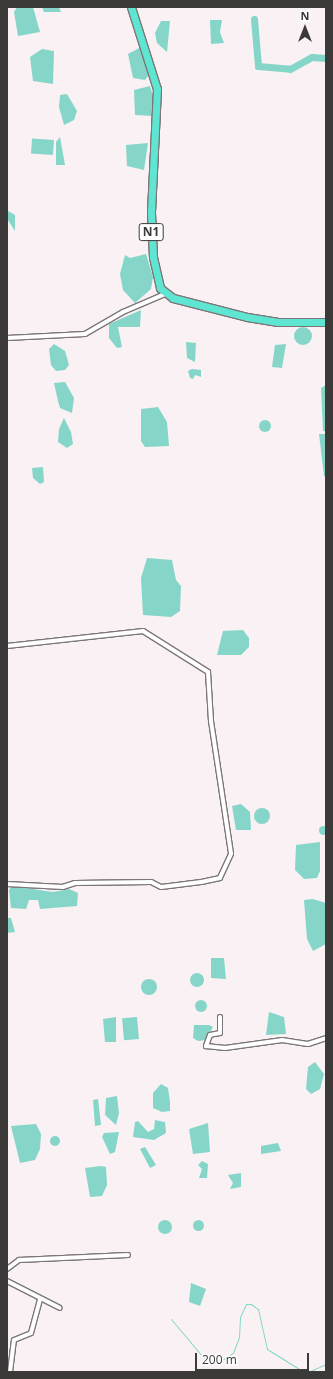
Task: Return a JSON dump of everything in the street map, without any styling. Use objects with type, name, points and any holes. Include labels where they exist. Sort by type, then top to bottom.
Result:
[{"type":"highway","name":"N1","points":[[131,7],[156,79],[152,241],[157,282],[165,294]]},
{"type":"highway","points":[[165,294],[269,321],[326,322]]},
{"type":"street","points":[[7,338],[85,334],[122,312],[165,294]]},
{"type":"street","points":[[7,646],[143,631],[208,672],[211,721],[231,854],[220,878],[201,882],[161,886],[151,882],[75,883],[63,887],[7,884]]},
{"type":"street","points":[[220,1017],[220,1033],[210,1035],[206,1046],[226,1048],[282,1040],[308,1044],[326,1038]]},
{"type":"street","points":[[7,1269],[19,1260],[128,1255]]},
{"type":"street","points":[[7,1281],[40,1300],[60,1308]]},
{"type":"street","points":[[10,1372],[14,1340],[31,1332],[40,1300]]},
{"type":"shaded area","points":[[17,7],[33,7],[40,32],[18,36],[14,12]]},
{"type":"shaded area","points":[[42,7],[59,7],[61,12],[44,12]]},
{"type":"shaded area","points":[[210,20],[222,20],[220,32],[224,43],[211,44]]},
{"type":"shaded area","points":[[161,21],[170,21],[167,52],[157,43],[155,33]]},
{"type":"shaded area","points":[[141,47],[149,75],[145,80],[133,78],[128,54]]},
{"type":"shaded area","points":[[42,49],[54,51],[53,84],[33,81],[30,57]]},
{"type":"shaded area","points":[[150,86],[154,100],[153,116],[135,115],[134,90]]},
{"type":"shaded area","points":[[67,94],[77,111],[74,120],[64,125],[59,107],[60,95]]},
{"type":"shaded area","points":[[60,137],[65,165],[56,165],[56,142]]},
{"type":"shaded area","points":[[32,138],[54,140],[53,155],[31,153]]},
{"type":"shaded area","points":[[148,143],[144,170],[127,166],[126,145]]},
{"type":"shaded area","points":[[8,211],[15,215],[15,231],[8,220]]},
{"type":"shaded area","points":[[146,254],[153,277],[151,289],[135,303],[123,290],[120,274],[125,255],[130,258]]},
{"type":"shaded area","points":[[141,310],[140,327],[118,327],[122,347],[117,348],[109,338],[109,324]]},
{"type":"shaded area","points":[[299,327],[307,327],[312,332],[310,343],[307,345],[299,345],[294,340],[294,332]]},
{"type":"shaded area","points":[[186,342],[196,343],[195,362],[187,358]]},
{"type":"shaded area","points":[[54,344],[65,351],[69,365],[65,370],[56,371],[51,365],[49,349]]},
{"type":"shaded area","points":[[286,344],[282,368],[272,367],[275,345]]},
{"type":"shaded area","points":[[192,369],[201,370],[201,377],[195,375],[193,379],[190,378],[188,371]]},
{"type":"shaded area","points":[[65,382],[74,398],[72,413],[60,408],[54,383]]},
{"type":"shaded area","points":[[326,385],[326,431],[323,431],[321,388]]},
{"type":"shaded area","points":[[158,407],[167,422],[169,446],[145,447],[141,441],[141,409]]},
{"type":"shaded area","points":[[64,418],[71,432],[73,444],[67,448],[58,442],[59,429]]},
{"type":"shaded area","points":[[265,420],[269,422],[271,426],[269,430],[265,432],[261,430],[259,426],[261,422]]},
{"type":"shaded area","points":[[319,434],[326,434],[326,476],[324,476]]},
{"type":"shaded area","points":[[43,467],[44,482],[40,484],[33,478],[32,468]]},
{"type":"shaded area","points":[[147,558],[172,560],[176,580],[181,586],[180,611],[171,617],[143,615],[141,578]]},
{"type":"shaded area","points":[[243,630],[249,638],[249,647],[241,655],[217,655],[223,631]]},
{"type":"shaded area","points":[[241,804],[250,812],[251,830],[236,830],[232,806]]},
{"type":"shaded area","points":[[262,808],[269,813],[270,816],[265,823],[262,824],[255,819],[254,816],[259,809]]},
{"type":"shaded area","points":[[321,826],[325,826],[327,830],[325,834],[321,834],[319,832],[319,828]]},
{"type":"shaded area","points":[[320,842],[320,871],[317,878],[304,879],[295,870],[296,845]]},
{"type":"shaded area","points":[[12,886],[53,892],[69,889],[78,893],[77,906],[40,909],[38,900],[29,900],[26,909],[11,908],[9,890]]},
{"type":"shaded area","points":[[313,899],[326,903],[326,944],[313,951],[307,939],[304,900]]},
{"type":"shaded area","points":[[7,918],[11,918],[15,932],[7,933]]},
{"type":"shaded area","points":[[211,958],[224,958],[226,979],[211,978]]},
{"type":"shaded area","points":[[194,973],[200,973],[204,977],[204,983],[200,987],[194,987],[190,983],[190,977]]},
{"type":"shaded area","points":[[149,979],[155,981],[157,987],[155,993],[149,995],[143,993],[141,987],[143,981]]},
{"type":"shaded area","points":[[199,1000],[203,1000],[207,1006],[203,1012],[199,1012],[195,1008],[195,1004]]},
{"type":"shaded area","points":[[269,1012],[284,1017],[286,1034],[266,1035]]},
{"type":"shaded area","points":[[116,1017],[116,1042],[105,1042],[103,1019]]},
{"type":"shaded area","points":[[137,1017],[139,1039],[124,1040],[122,1018]]},
{"type":"shaded area","points":[[194,1025],[209,1025],[213,1027],[206,1040],[198,1041],[193,1038]]},
{"type":"shaded area","points":[[315,1062],[324,1074],[320,1089],[311,1094],[306,1089],[308,1067]]},
{"type":"shaded area","points":[[161,1084],[168,1088],[170,1111],[162,1112],[153,1108],[153,1093]]},
{"type":"shaded area","points":[[117,1096],[119,1113],[116,1125],[105,1115],[106,1098]]},
{"type":"shaded area","points":[[98,1099],[101,1125],[95,1126],[93,1100]]},
{"type":"shaded area","points":[[155,1120],[165,1122],[166,1133],[154,1140],[133,1137],[135,1122],[138,1121],[148,1132],[154,1129]]},
{"type":"shaded area","points":[[208,1123],[210,1152],[193,1154],[189,1129]]},
{"type":"shaded area","points":[[36,1124],[41,1134],[40,1149],[35,1160],[20,1163],[11,1126]]},
{"type":"shaded area","points":[[119,1132],[115,1152],[110,1154],[102,1137],[104,1133]]},
{"type":"shaded area","points":[[53,1136],[57,1136],[59,1137],[59,1145],[53,1146],[50,1143],[50,1139]]},
{"type":"shaded area","points":[[278,1143],[281,1151],[261,1154],[261,1146]]},
{"type":"shaded area","points":[[145,1147],[156,1165],[150,1168],[140,1149]]},
{"type":"shaded area","points":[[202,1161],[208,1164],[207,1178],[199,1178],[202,1169],[198,1165]]},
{"type":"shaded area","points":[[101,1166],[106,1167],[107,1185],[102,1196],[90,1197],[85,1168]]},
{"type":"shaded area","points":[[241,1173],[241,1187],[230,1189],[233,1183],[228,1175]]},
{"type":"shaded area","points":[[162,1220],[168,1220],[172,1224],[172,1230],[168,1234],[162,1234],[158,1230],[158,1224]]},
{"type":"shaded area","points":[[196,1220],[200,1220],[202,1221],[202,1229],[196,1230],[193,1227],[193,1223]]},
{"type":"shaded area","points":[[191,1283],[206,1289],[200,1306],[189,1302]]},
{"type":"waterway","points":[[254,19],[258,66],[290,69],[312,57],[326,58]]},
{"type":"waterway","points":[[171,1319],[203,1357],[217,1363],[233,1353],[239,1337],[240,1317],[246,1304],[251,1304],[258,1309],[267,1349],[304,1372]]},
{"type":"waterway","points":[[308,1372],[326,1364]]}]
